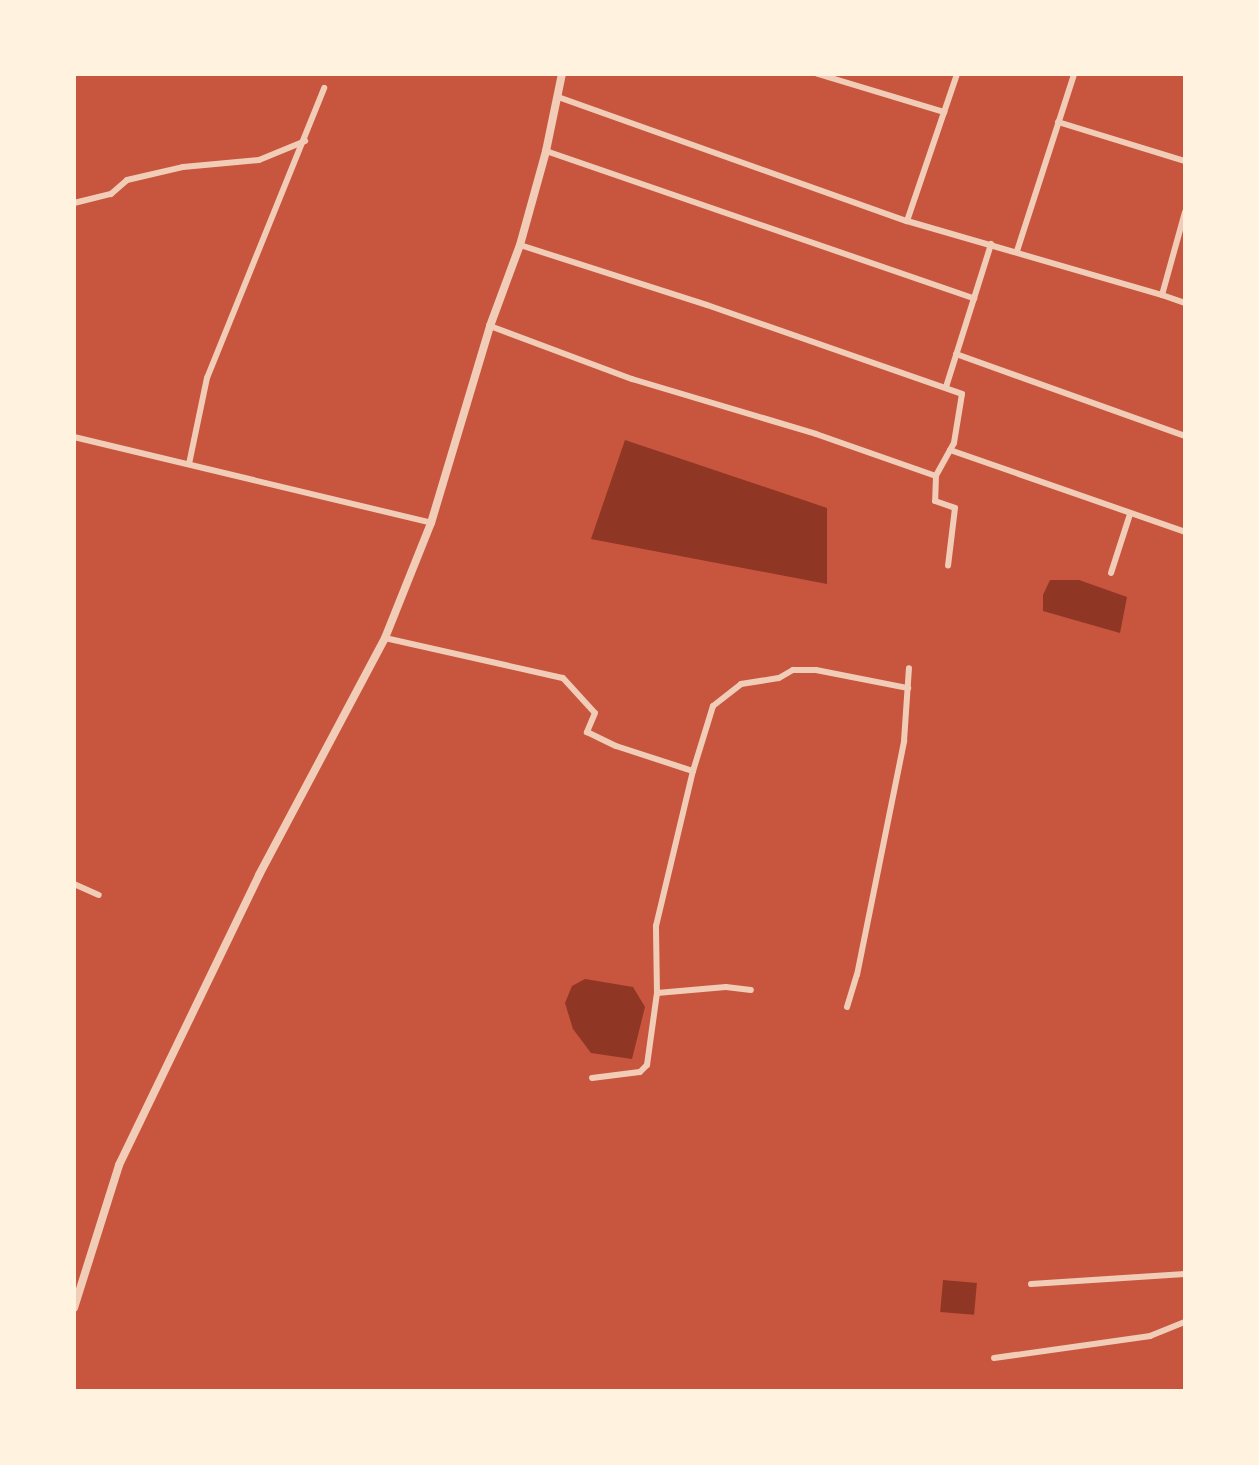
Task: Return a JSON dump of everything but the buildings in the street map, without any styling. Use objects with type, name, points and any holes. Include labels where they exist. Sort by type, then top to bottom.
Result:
[{"type":"street","points":[[74,1308],[119,1165],[259,875],[385,638],[431,523],[490,326],[520,245],[546,151],[562,74]]},
{"type":"street","points":[[818,74],[944,112]]},
{"type":"street","points":[[907,221],[957,74]]},
{"type":"street","points":[[1017,251],[1074,74]]},
{"type":"street","points":[[189,464],[207,378],[324,88]]},
{"type":"street","points":[[558,97],[907,221],[1185,303]]},
{"type":"street","points":[[1058,122],[1185,161]]},
{"type":"street","points":[[74,203],[111,194],[127,180],[183,167],[259,160],[305,141]]},
{"type":"street","points":[[546,151],[974,298]]},
{"type":"street","points":[[1162,295],[1185,212]]},
{"type":"street","points":[[946,387],[991,244]]},
{"type":"street","points":[[520,245],[962,394],[950,450],[936,476],[935,501],[955,508],[948,566]]},
{"type":"street","points":[[490,326],[632,379],[802,430],[936,476]]},
{"type":"street","points":[[956,354],[1185,436]]},
{"type":"street","points":[[74,437],[431,523]]},
{"type":"street","points":[[950,450],[1185,532]]},
{"type":"street","points":[[1111,573],[1130,514]]},
{"type":"street","points":[[385,638],[563,678],[595,713],[587,732],[616,746],[693,771]]},
{"type":"street","points":[[847,1007],[857,975],[904,741],[909,668]]},
{"type":"street","points":[[592,1078],[640,1072],[647,1065],[657,993],[656,926],[693,771],[713,706],[741,684],[779,678],[793,670],[816,670],[908,688]]},
{"type":"street","points":[[74,884],[99,895]]},
{"type":"street","points":[[657,993],[726,987],[751,990]]},
{"type":"street","points":[[1031,1284],[1185,1274]]},
{"type":"street","points":[[994,1358],[1150,1336],[1185,1322]]},
{"type":"shaded area","points":[[625,440],[827,508],[827,584],[591,539]]},
{"type":"shaded area","points":[[1050,580],[1079,580],[1127,597],[1120,633],[1043,611],[1043,595]]},
{"type":"shaded area","points":[[585,979],[633,987],[645,1007],[632,1059],[591,1053],[573,1029],[565,1003],[572,986]]},
{"type":"shaded area","points":[[943,1280],[977,1283],[974,1315],[940,1312]]}]
